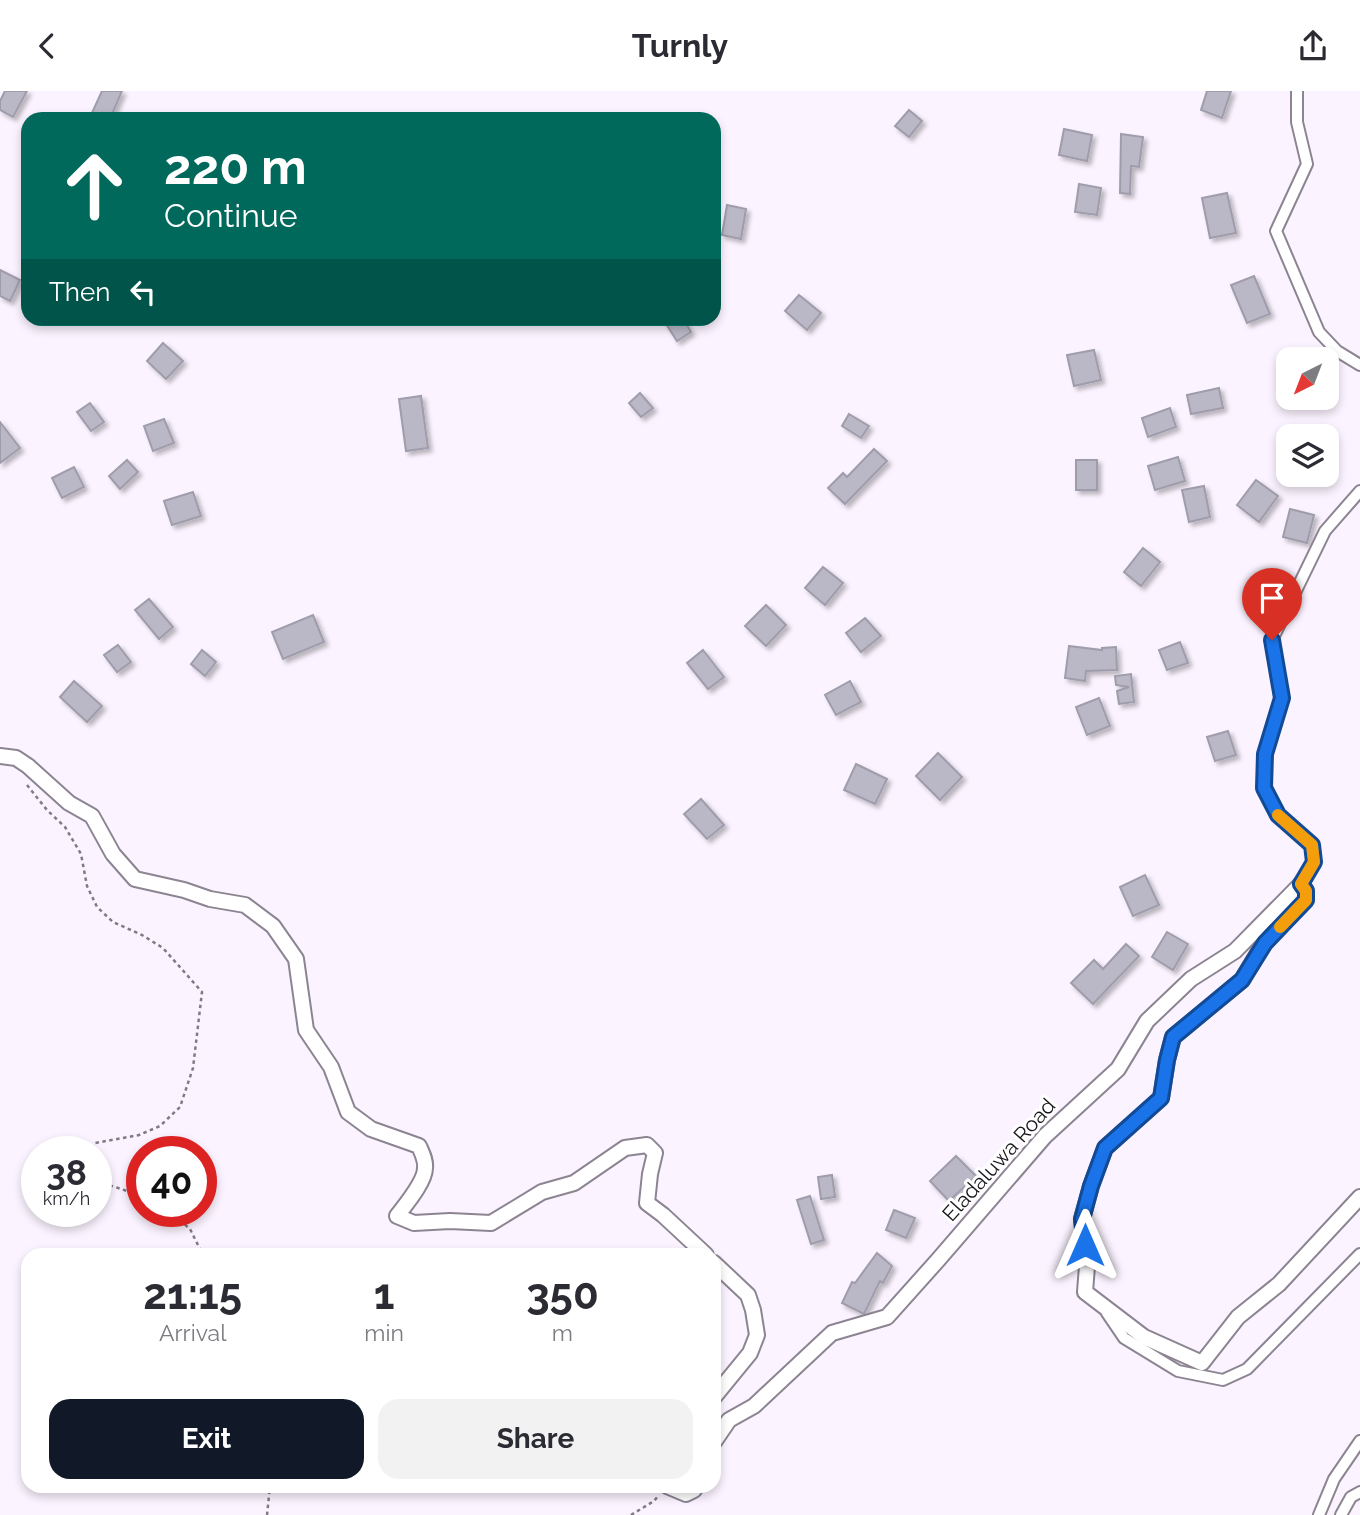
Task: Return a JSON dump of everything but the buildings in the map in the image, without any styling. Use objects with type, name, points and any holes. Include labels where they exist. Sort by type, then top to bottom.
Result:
[{"type":"street","points":[[1297,91],[1297,122],[1307,164],[1276,231],[1319,332],[1337,351],[1360,365]]},
{"type":"street","points":[[1085,1292],[1087,1266],[1082,1219],[1105,1148],[1161,1098],[1173,1037],[1242,980],[1265,943],[1306,900],[1306,891],[1301,884],[1314,862],[1312,845],[1278,815],[1264,788],[1265,754],[1282,698],[1272,640],[1325,531],[1360,491]]},
{"type":"street","points":[[0,756],[16,758],[69,803],[92,815],[113,854],[135,879],[210,899],[245,905],[273,926],[296,960],[306,1030],[331,1067],[348,1112],[371,1129],[419,1146],[424,1158],[424,1177],[397,1216],[414,1223],[491,1223],[542,1192],[574,1183],[625,1149],[647,1145],[654,1153],[647,1203],[698,1248]]},
{"type":"street","name":"Eladaluwa Road","points":[[721,1431],[729,1420],[754,1406],[832,1333],[887,1317],[1045,1136],[1118,1069],[1147,1021],[1191,979],[1235,951],[1301,884]]},
{"type":"street","points":[[1085,1292],[1144,1336],[1202,1363],[1238,1317],[1279,1284],[1360,1197]]},
{"type":"street","points":[[1085,1292],[1110,1316],[1125,1338],[1178,1371],[1223,1380],[1247,1369],[1360,1254]]},
{"type":"street","points":[[721,1270],[748,1295],[757,1335],[750,1353],[721,1389]]},
{"type":"street","points":[[1319,1515],[1334,1479],[1360,1441]]},
{"type":"street","points":[[1341,1515],[1351,1497],[1360,1492]]},
{"type":"path","points":[[27,784],[47,810],[65,827],[81,854],[87,886],[97,907],[113,922],[163,948],[202,992],[193,1068],[180,1107],[160,1126],[139,1135],[112,1140]]},
{"type":"path","points":[[188,1227],[200,1248]]},
{"type":"path","points":[[267,1515],[269,1493]]},
{"type":"path","points":[[631,1515],[654,1501],[661,1493]]},
{"type":"slow traffic","points":[[1278,815],[1312,845],[1314,862],[1301,884],[1306,891],[1306,900],[1280,927]]},
{"type":"route","points":[[1085,1245],[1082,1219],[1105,1148],[1161,1098],[1173,1037],[1242,980],[1265,943],[1306,900],[1306,891],[1301,884],[1314,862],[1312,845],[1278,815],[1264,788],[1265,754],[1282,698],[1272,640]]}]
